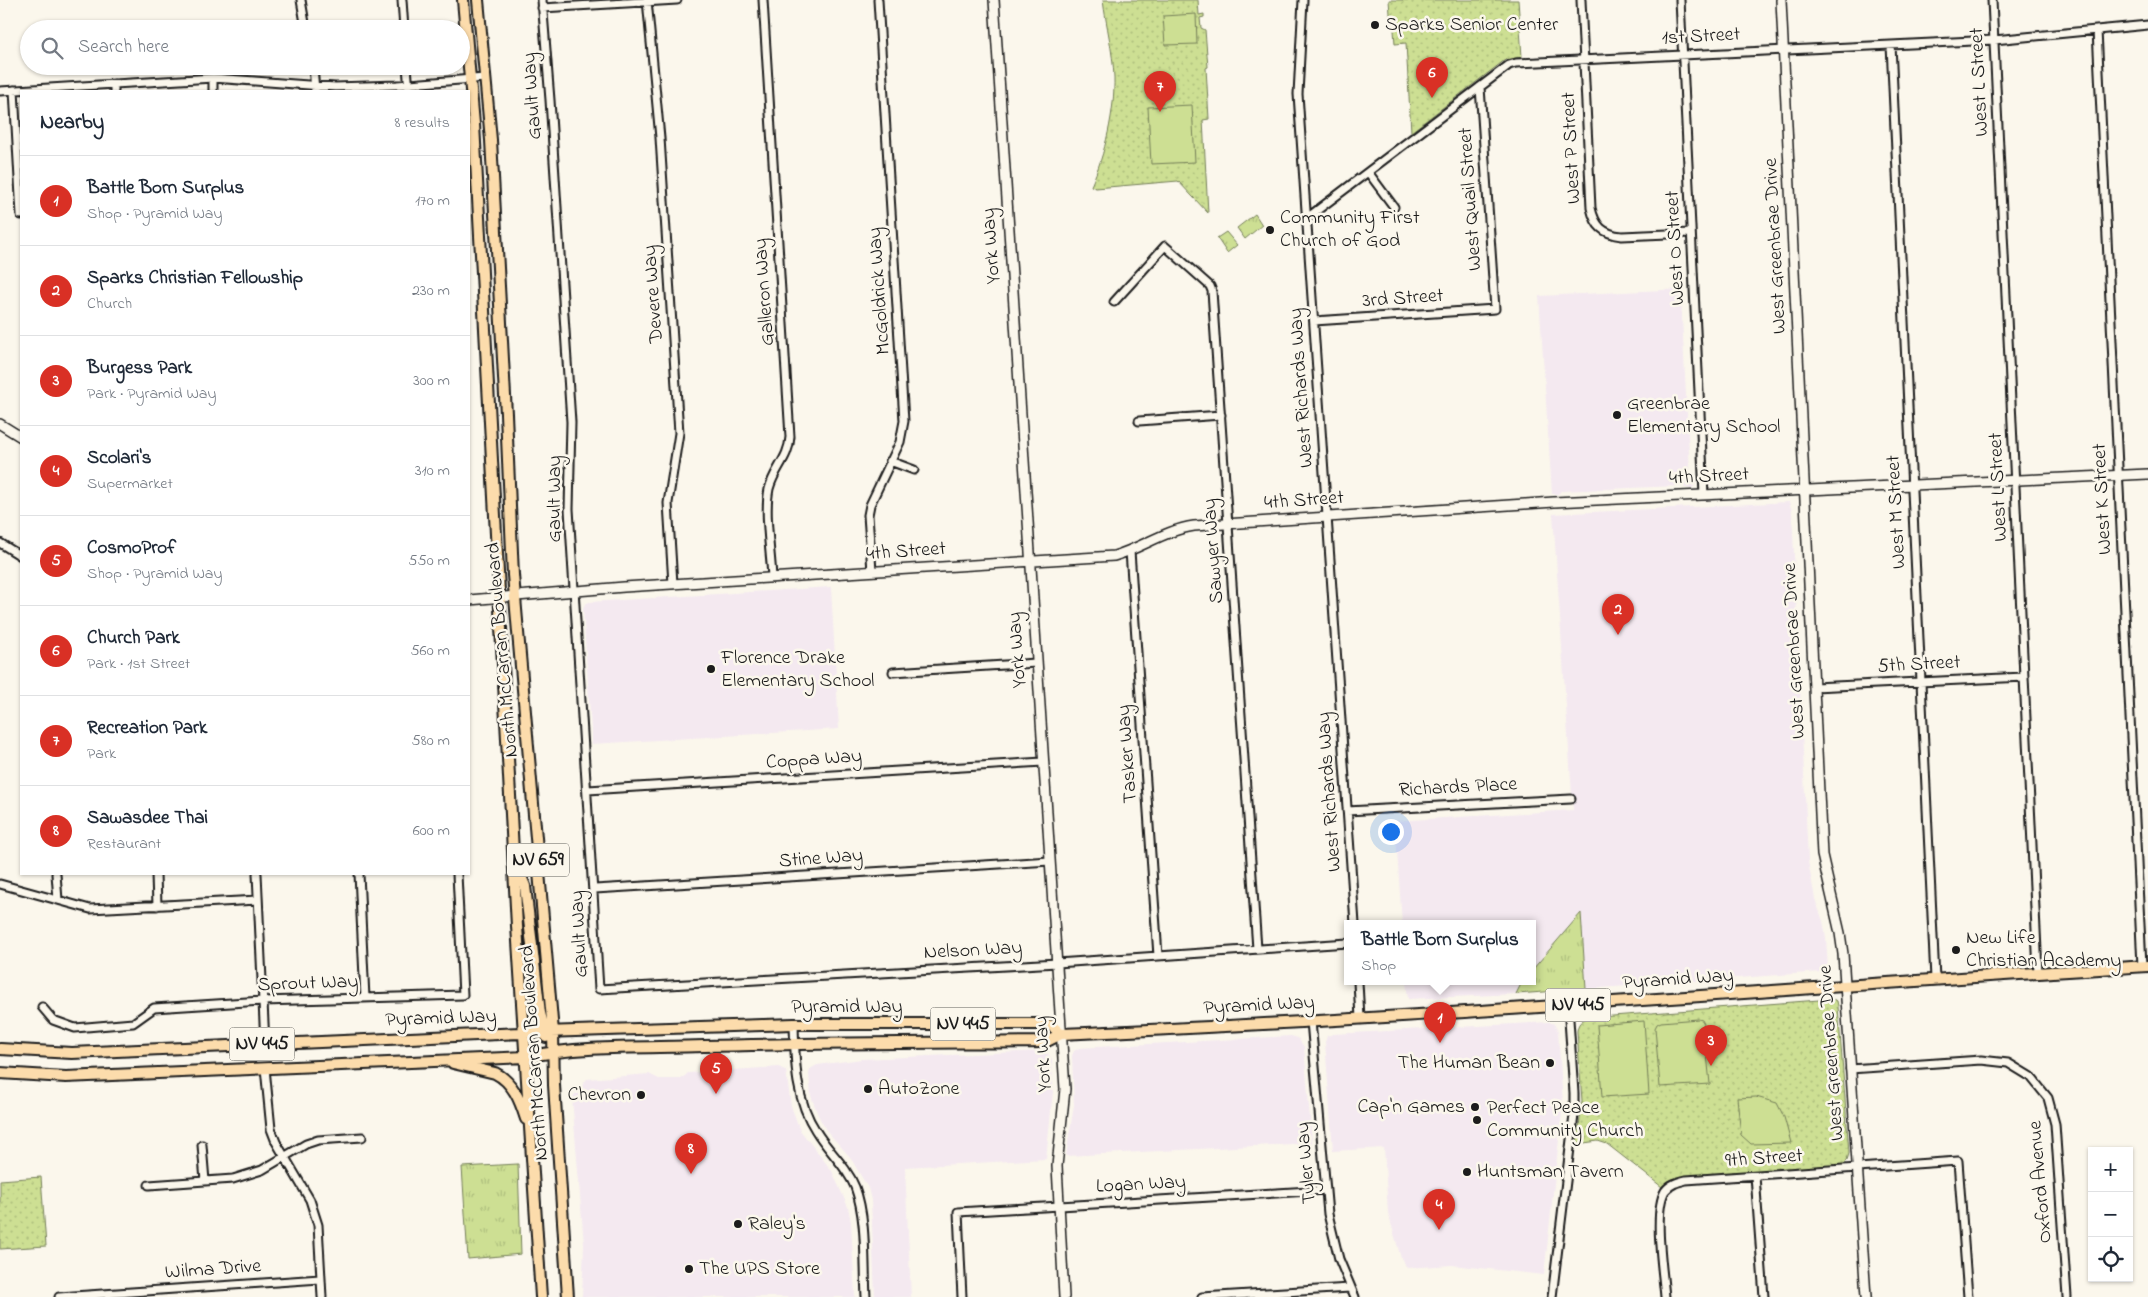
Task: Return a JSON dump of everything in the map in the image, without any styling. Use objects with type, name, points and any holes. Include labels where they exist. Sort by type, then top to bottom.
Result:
[{"type":"main road","name":"North McCarran Boulevard","points":[[463,0],[465,20]]},
{"type":"main road","name":"North McCarran Boulevard","points":[[478,0],[492,159],[515,597],[549,1032],[554,1051],[554,1085],[568,1297]]},
{"type":"main road","name":"North McCarran Boulevard","points":[[470,75],[541,1297]]},
{"type":"main road","points":[[514,860],[525,886],[549,1032]]},
{"type":"main road","name":"Pyramid Way","points":[[0,1073],[66,1077],[526,1057],[554,1051],[794,1044],[1045,1042],[1061,1034],[1568,1006],[1845,985],[2145,966]]},
{"type":"main road","name":"Pyramid Way","points":[[0,1049],[72,1053],[549,1032],[794,1024],[1043,1024],[1052,1026],[1061,1034]]},
{"type":"main road","points":[[440,1060],[495,1072],[501,1076],[516,1093],[530,1132]]},
{"type":"street","points":[[301,0],[305,20]]},
{"type":"street","points":[[402,0],[404,20]]},
{"type":"street","name":"Gault Way","points":[[542,0],[570,412],[569,509],[599,989]]},
{"type":"street","points":[[542,8],[677,0]]},
{"type":"street","name":"Galleron Way","points":[[763,0],[790,436],[787,455],[773,479],[768,501],[772,578]]},
{"type":"street","name":"McGoldrick Way","points":[[872,572],[868,515],[870,505],[900,442],[904,421],[878,0]]},
{"type":"street","name":"York Way","points":[[994,0],[1029,562],[1065,1089],[1057,1166],[1064,1297]]},
{"type":"street","name":"West Richards Way","points":[[1303,0],[1298,94],[1355,920]]},
{"type":"street","name":"West P Street","points":[[1581,0],[1590,208],[1593,220],[1600,229],[1610,235],[1691,233]]},
{"type":"street","name":"West O Street","points":[[1680,0],[1704,495]]},
{"type":"street","name":"West Greenbrae Drive","points":[[1782,0],[1822,855],[1840,933],[1866,1297]]},
{"type":"street","name":"West L Street","points":[[1992,0],[2038,972]]},
{"type":"street","name":"Devere Way","points":[[648,1],[660,138],[679,433],[668,503],[673,584]]},
{"type":"street","name":"1st Street","points":[[1307,218],[1516,62],[1994,40],[2148,25]]},
{"type":"street","name":"West K Street","points":[[2097,30],[2118,475],[2145,966]]},
{"type":"street","name":"West M Street","points":[[1891,45],[1935,979]]},
{"type":"street","points":[[314,75],[315,88]]},
{"type":"street","points":[[408,75],[409,88]]},
{"type":"street","points":[[0,91],[114,88],[213,78],[315,88],[409,88],[485,78]]},
{"type":"street","points":[[213,78],[213,90]]},
{"type":"street","name":"West Quail Street","points":[[1480,87],[1495,309]]},
{"type":"street","points":[[14,90],[20,197]]},
{"type":"street","points":[[1368,172],[1394,207]]},
{"type":"street","name":"Sawyer Way","points":[[1114,302],[1165,246],[1210,286],[1212,291],[1257,949]]},
{"type":"street","name":"3rd Street","points":[[1314,321],[1495,309]]},
{"type":"street","points":[[1139,420],[1221,415]]},
{"type":"street","points":[[0,424],[20,436]]},
{"type":"street","points":[[890,461],[914,470]]},
{"type":"street","name":"4th Street","points":[[470,600],[673,584],[1114,556],[1130,551],[1170,531],[1228,524],[1554,502],[2148,474]]},
{"type":"street","points":[[0,543],[20,555]]},
{"type":"street","name":"Tasker Way","points":[[1130,551],[1158,956]]},
{"type":"street","points":[[893,672],[1036,663]]},
{"type":"street","name":"5th Street","points":[[1814,687],[2024,677]]},
{"type":"street","name":"Coppa Way","points":[[588,790],[1043,762]]},
{"type":"street","name":"Richards Place","points":[[1347,811],[1571,799]]},
{"type":"street","name":"Stine Way","points":[[594,889],[1050,861]]},
{"type":"street","points":[[56,875],[58,900]]},
{"type":"street","points":[[156,875],[157,906]]},
{"type":"street","points":[[257,875],[265,1044]]},
{"type":"street","points":[[359,875],[365,998]]},
{"type":"street","name":"Sprout Way","points":[[42,1006],[54,1020],[75,1028],[133,1023],[154,1008],[263,1001],[463,995],[457,875]]},
{"type":"street","points":[[0,884],[96,909],[258,900]]},
{"type":"street","name":"Nelson Way","points":[[599,989],[1057,963],[1344,943]]},
{"type":"street","points":[[1358,985],[1360,1018]]},
{"type":"street","points":[[1552,1297],[1574,1115],[1568,1006]]},
{"type":"street","name":"Tyler Way","points":[[1310,1021],[1332,1237],[1355,1297]]},
{"type":"street","points":[[794,1024],[797,1082],[809,1118],[819,1135],[848,1172],[859,1201],[866,1297]]},
{"type":"street","name":"Oxford Avenue","points":[[1850,1069],[1981,1060],[2008,1063],[2031,1077],[2048,1098],[2055,1124],[2067,1297]]},
{"type":"street","points":[[265,1068],[271,1129],[315,1212],[318,1224],[322,1297]]},
{"type":"street","points":[[149,1185],[247,1176],[306,1144],[318,1140],[362,1137]]},
{"type":"street","points":[[202,1145],[205,1181]]},
{"type":"street","name":"9th Street","points":[[1665,1297],[1659,1212],[1665,1191],[1675,1183],[1686,1180],[1958,1161],[1968,1297]]},
{"type":"street","points":[[1755,1176],[1764,1297]]},
{"type":"street","name":"Logan Way","points":[[962,1297],[958,1212],[1326,1190]]},
{"type":"street","name":"Wilma Drive","points":[[59,1297],[320,1279]]},
{"type":"street","points":[[1202,1297],[1350,1288]]},
{"type":"shaded area","name":"Greenbrae Elementary School","points":[[1685,289],[1681,298],[1690,473],[1695,482],[1694,486],[1691,489],[1678,486],[1561,491],[1558,494],[1552,494],[1539,296]]},
{"type":"shaded area","points":[[1789,502],[1792,511],[1808,861],[1815,899],[1823,921],[1826,938],[1828,968],[1822,972],[1586,989],[1581,913],[1536,966],[1536,920],[1402,920],[1395,821],[1573,810],[1553,514]]},
{"type":"shaded area","name":"Florence Drake Elementary School","points":[[831,587],[839,729],[592,744],[583,608],[585,604],[589,602]]},
{"type":"shaded area","points":[[1406,985],[1520,985],[1516,994],[1408,999]]},
{"type":"shaded area","points":[[1549,1022],[1554,1024],[1558,1031],[1563,1103],[1544,1275],[1452,1265],[1407,1268],[1401,1258],[1388,1213],[1384,1148],[1333,1151],[1325,1042],[1327,1036],[1333,1034]]},
{"type":"shaded area","points":[[1291,1036],[1298,1038],[1304,1047],[1312,1143],[1066,1156],[1074,1105],[1072,1056],[1074,1051],[1079,1048]]},
{"type":"shaded area","points":[[1042,1051],[1052,1059],[1053,1092],[1046,1159],[905,1167],[911,1297],[875,1297],[871,1200],[868,1188],[850,1157],[826,1130],[818,1115],[811,1096],[810,1069],[817,1065],[862,1059]]},
{"type":"shaded area","points":[[779,1067],[786,1071],[791,1106],[800,1130],[832,1171],[848,1207],[851,1222],[855,1297],[582,1297],[584,1244],[572,1098],[587,1079],[649,1074],[659,1079],[681,1079],[688,1073]]},
{"type":"green space","points":[[1103,0],[1198,0],[1199,15],[1204,14],[1204,17],[1200,18],[1201,28],[1205,30],[1208,67],[1206,68],[1209,119],[1203,120],[1208,213],[1178,181],[1096,188],[1091,186],[1101,160],[1108,132],[1114,90],[1112,58]]},
{"type":"green space","points":[[1389,0],[1518,0],[1522,57],[1505,60],[1411,132],[1406,43],[1395,44],[1394,30],[1391,27]]},
{"type":"green space","points":[[1196,14],[1197,44],[1165,45],[1163,16]]},
{"type":"green space","points":[[1192,105],[1195,162],[1151,164],[1148,107]]},
{"type":"green space","points":[[1255,214],[1262,225],[1245,239],[1237,228]]},
{"type":"green space","points":[[1226,232],[1237,245],[1227,253],[1217,238]]},
{"type":"green space","points":[[1581,913],[1586,989],[1516,994],[1520,985],[1536,985],[1536,966]]},
{"type":"green space","points":[[1832,999],[1837,1001],[1838,1006],[1849,1153],[1847,1161],[1843,1165],[1686,1176],[1672,1180],[1662,1187],[1607,1144],[1598,1141],[1577,1144],[1582,1101],[1577,1031],[1581,1021],[1587,1018]]},
{"type":"green space","points":[[1702,1020],[1704,1024],[1710,1084],[1660,1087],[1655,1028],[1657,1024],[1661,1022]]},
{"type":"green space","points":[[1644,1021],[1649,1094],[1602,1097],[1597,1025]]},
{"type":"green space","points":[[1756,1097],[1777,1103],[1784,1117],[1791,1143],[1751,1144],[1741,1135],[1737,1098]]},
{"type":"green space","points":[[518,1164],[521,1254],[468,1259],[462,1167]]},
{"type":"green space","points":[[41,1177],[46,1246],[0,1249],[0,1180]]},
{"type":"place","name":"Sparks Senior Center","points":[[1375,25]]},
{"type":"place","name":"Church Park","points":[[1432,98]]},
{"type":"place","name":"Recreation Park","points":[[1160,112]]},
{"type":"place","name":"Community First Church of God","points":[[1270,230]]},
{"type":"place","name":"Greenbrae Elementary School","points":[[1617,415]]},
{"type":"place","name":"Sparks Christian Fellowship","points":[[1618,635]]},
{"type":"place","name":"Florence Drake Elementary School","points":[[711,669]]},
{"type":"place","name":"New Life Christian Academy","points":[[1956,950]]},
{"type":"place","name":"Battle Born Surplus","points":[[1440,1043]]},
{"type":"place","name":"The Human Bean","points":[[1550,1063]]},
{"type":"place","name":"Burgess Park","points":[[1711,1066]]},
{"type":"place","name":"AutoZone","points":[[868,1089]]},
{"type":"place","name":"CosmoProf","points":[[716,1094]]},
{"type":"place","name":"Chevron","points":[[641,1095]]},
{"type":"place","name":"Cap'n Games","points":[[1475,1107]]},
{"type":"place","name":"Perfect Peace Community Church","points":[[1477,1120]]},
{"type":"place","name":"Huntsman Tavern","points":[[1467,1172]]},
{"type":"place","name":"Sawasdee Thai","points":[[691,1174]]},
{"type":"place","name":"Raley's","points":[[738,1224]]},
{"type":"place","name":"Scolari's","points":[[1439,1230]]},
{"type":"place","name":"The UPS Store","points":[[689,1269]]}]
